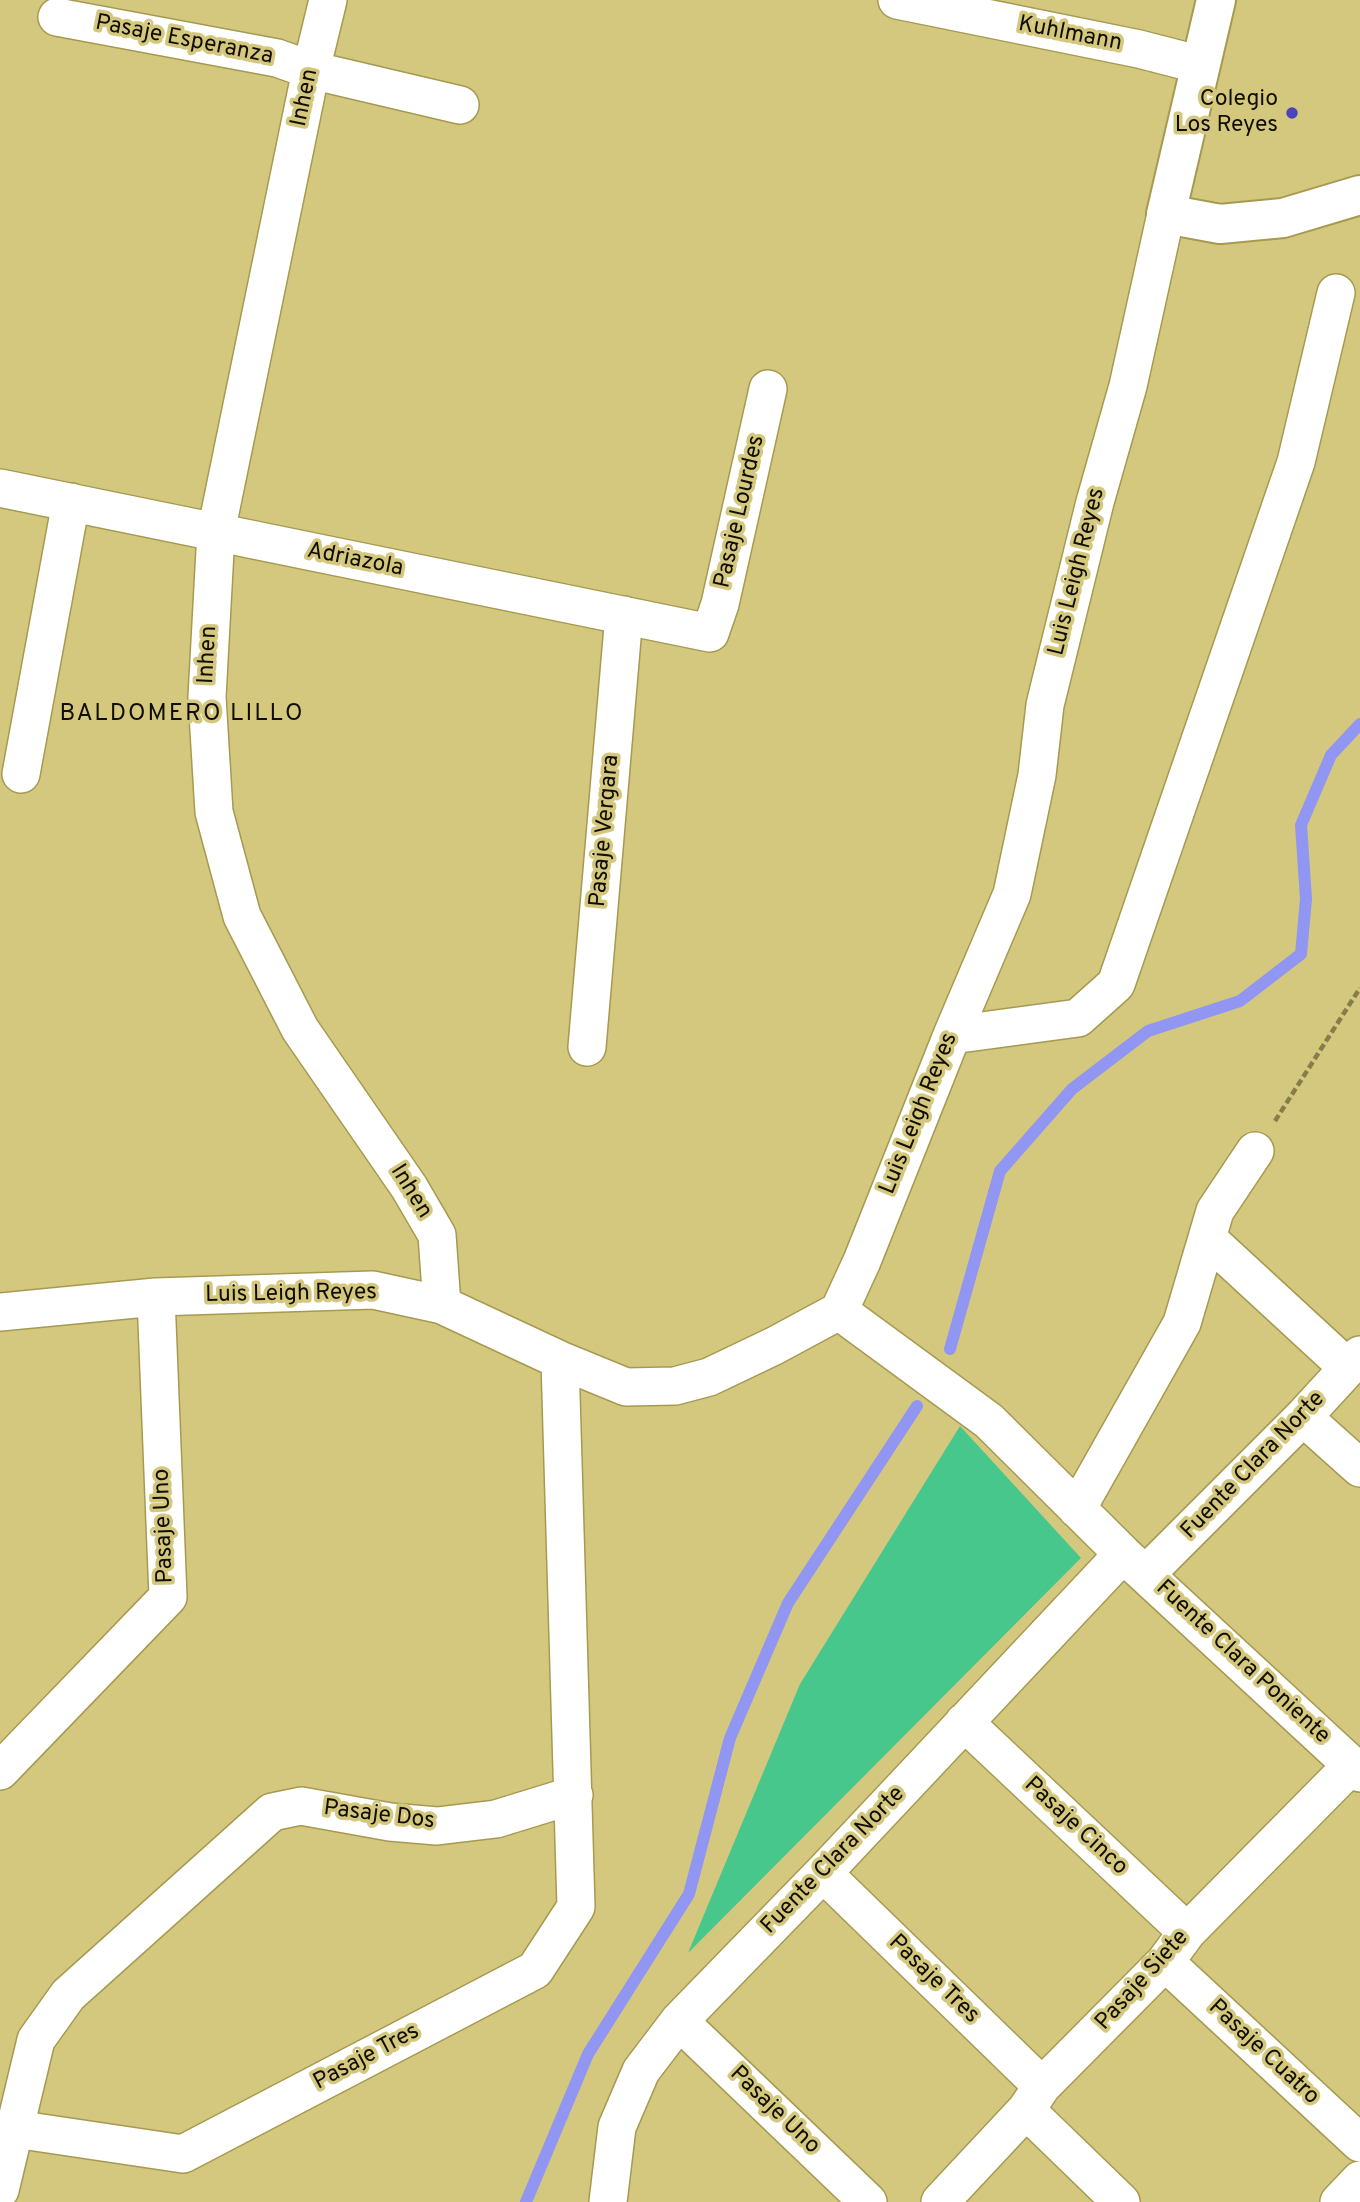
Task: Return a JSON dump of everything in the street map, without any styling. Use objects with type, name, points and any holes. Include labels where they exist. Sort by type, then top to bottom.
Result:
[{"type":"street","name":"Inhen","points":[[328,0],[311,70],[216,532],[207,697],[215,811],[242,916],[300,1029],[409,1187],[437,1235],[442,1305]]},
{"type":"street","name":"Kuhlmann","points":[[897,0],[1139,49],[1201,65]]},
{"type":"street","name":"Luis Leigh Reyes","points":[[0,1312],[156,1297],[373,1290],[442,1305],[626,1387],[675,1386],[709,1377],[839,1311],[862,1261],[951,1035],[1012,894],[1037,775],[1045,705],[1095,502],[1128,386],[1216,0]]},
{"type":"street","name":"Pasaje Esperanza","points":[[57,17],[276,58],[311,70],[460,104]]},
{"type":"street","points":[[1167,214],[1220,224],[1283,218],[1360,195]]},
{"type":"street","points":[[951,1035],[1078,1018],[1116,984],[1296,462],[1336,293]]},
{"type":"street","name":"Pasaje Lourdes","points":[[710,633],[720,604],[768,389]]},
{"type":"street","name":"Adriazola","points":[[0,488],[710,633]]},
{"type":"street","points":[[21,774],[71,502]]},
{"type":"street","name":"Pasaje Vergara","points":[[587,1047],[624,615]]},
{"type":"street","points":[[1077,1508],[1182,1323],[1215,1212],[1255,1151]]},
{"type":"street","points":[[1207,1238],[1354,1362]]},
{"type":"street","name":"Pasaje Uno","points":[[0,1772],[168,1597],[156,1297]]},
{"type":"street","name":"Fuente Clara Poniente","points":[[839,1311],[989,1422],[1135,1564],[1356,1769]]},
{"type":"street","points":[[561,1360],[574,1795]]},
{"type":"street","name":"Fuente Clara Norte","points":[[608,2202],[617,2127],[641,2071],[679,2021],[823,1873],[964,1722],[1135,1564],[1303,1417],[1354,1362]]},
{"type":"street","points":[[1303,1417],[1360,1468]]},
{"type":"street","name":"Pasaje Cinco","points":[[964,1722],[1186,1932]]},
{"type":"street","name":"Pasaje Siete","points":[[940,2202],[1034,2098],[1165,1962],[1186,1932],[1356,1769]]},
{"type":"street","name":"Pasaje Dos","points":[[0,2190],[36,2040],[68,1995],[272,1812],[301,1806],[390,1822],[437,1826],[496,1819],[574,1795]]},
{"type":"street","name":"Pasaje Tres","points":[[15,2129],[183,2154],[535,1970],[576,1907],[574,1795]]},
{"type":"street","name":"Pasaje Tres","points":[[823,1873],[1034,2098]]},
{"type":"street","name":"Pasaje Cuatro","points":[[1165,1962],[1360,2143]]},
{"type":"street","name":"Pasaje Uno","points":[[679,2021],[868,2202]]},
{"type":"street","points":[[1034,2098],[1121,2202]]},
{"type":"street","points":[[1339,2202],[1360,2180]]},
{"type":"path","points":[[1255,1151],[1360,988]]},
{"type":"green space","points":[[960,1426],[1081,1558],[688,1953],[800,1684]]},
{"type":"waterway","points":[[950,1349],[1000,1171],[1072,1089],[1148,1031],[1240,1001],[1301,954],[1306,899],[1301,825],[1331,755],[1360,724]]},
{"type":"waterway","points":[[526,2202],[588,2054],[689,1894],[730,1738],[788,1603],[917,1406]]},
{"type":"place","name":"Colegio Los Reyes","points":[[1292,113]]},
{"type":"district","name":"BALDOMERO LILLO","points":[[182,715]]}]
